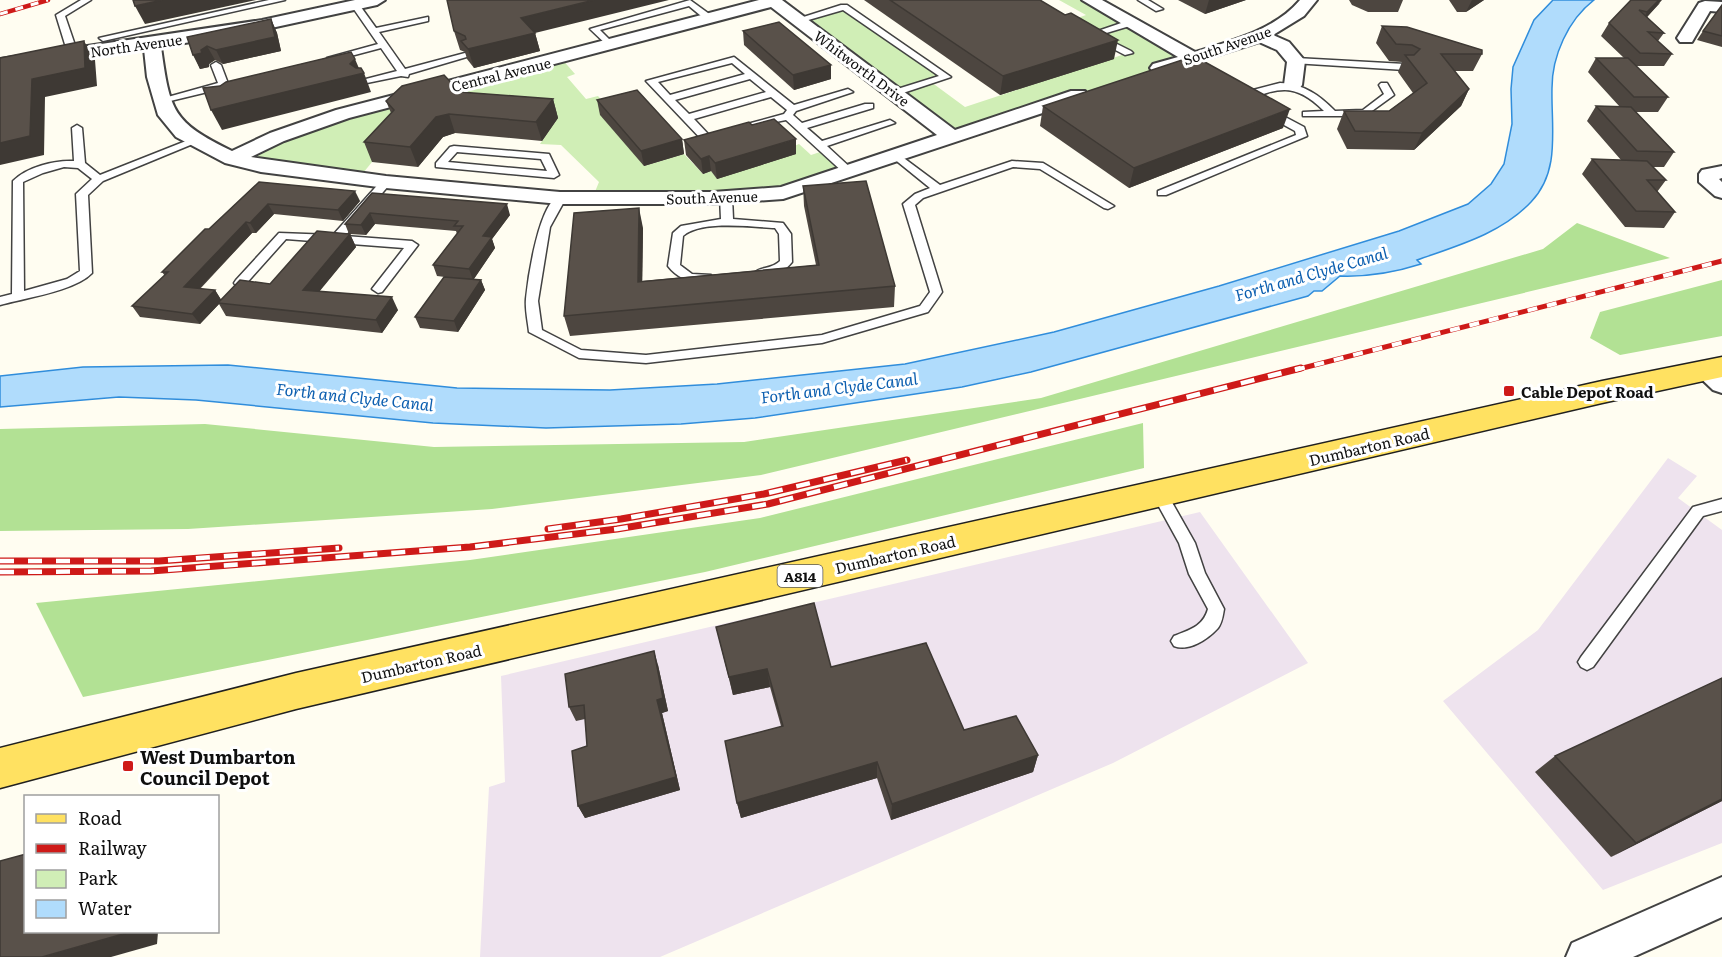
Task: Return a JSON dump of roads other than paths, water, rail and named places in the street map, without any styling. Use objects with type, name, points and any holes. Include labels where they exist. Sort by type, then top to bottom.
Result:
[{"type":"main road","name":"Dumbarton Road","points":[[0,768],[296,691],[1602,392],[1717,374]]},
{"type":"street","name":"North Avenue","points":[[0,64],[262,25],[377,0]]},
{"type":"street","points":[[1090,0],[1191,57]]},
{"type":"street","name":"South Avenue","points":[[1135,76],[1258,35],[1303,11],[1309,0]]},
{"type":"street","name":"Central Avenue","points":[[232,159],[310,123],[773,1]]},
{"type":"street","name":"Whitworth Drive","points":[[773,1],[952,137]]},
{"type":"street","points":[[1686,38],[1705,6],[1719,4]]},
{"type":"street","points":[[1258,35],[1283,46],[1296,61],[1293,85]]},
{"type":"street","name":"South Avenue","points":[[152,43],[156,77],[165,111],[183,133],[232,159],[261,166],[386,182],[560,198],[726,197],[783,193],[1091,91]]},
{"type":"street","points":[[1722,172],[1709,174],[1709,182],[1722,192]]},
{"type":"street","points":[[1586,957],[1722,897]]},
{"type":"lane","points":[[73,54],[60,15],[87,0]]},
{"type":"lane","points":[[104,38],[281,0]]},
{"type":"lane","points":[[1142,0],[1159,9]]},
{"type":"lane","points":[[356,5],[403,74]]},
{"type":"lane","points":[[798,20],[844,7],[946,77],[894,93]]},
{"type":"lane","points":[[374,31],[424,19]]},
{"type":"lane","points":[[1128,53],[1089,32],[1130,23]]},
{"type":"lane","points":[[326,59],[384,45]]},
{"type":"lane","points":[[365,82],[403,74],[465,56]]},
{"type":"lane","points":[[727,133],[707,139],[651,81],[734,60],[773,93],[801,127],[849,172]]},
{"type":"lane","points":[[1296,61],[1405,67]]},
{"type":"lane","points":[[216,65],[228,84],[229,100]]},
{"type":"lane","points":[[669,99],[752,75]]},
{"type":"lane","points":[[162,100],[228,84]]},
{"type":"lane","points":[[1162,193],[1302,136],[1300,129],[1242,98],[1273,87],[1293,85],[1317,97],[1332,113]]},
{"type":"lane","points":[[1307,114],[1365,113],[1389,95],[1384,85]]},
{"type":"lane","points":[[748,127],[848,92]]},
{"type":"lane","points":[[687,118],[773,93]]},
{"type":"lane","points":[[801,127],[868,106]]},
{"type":"lane","points":[[820,145],[890,123]]},
{"type":"lane","points":[[77,128],[80,165]]},
{"type":"lane","points":[[0,301],[71,282],[86,273],[82,194],[99,179],[195,141]]},
{"type":"lane","points":[[454,148],[545,156],[554,175],[489,170],[440,165],[454,148]]},
{"type":"lane","points":[[897,156],[938,189]]},
{"type":"lane","points":[[560,198],[544,227],[532,301],[536,332],[579,354],[645,359],[822,339],[924,309],[936,292],[909,204],[919,195],[1012,164],[1043,166],[1108,206]]},
{"type":"lane","points":[[18,296],[18,181],[32,172],[64,165],[80,165],[99,179]]},
{"type":"lane","points":[[475,190],[489,170]]},
{"type":"lane","points":[[336,239],[386,182]]},
{"type":"lane","points":[[726,197],[727,222]]},
{"type":"lane","points":[[715,277],[692,279],[681,275],[674,266],[677,235],[685,228],[727,222],[779,225],[785,234],[786,262],[775,272],[751,274]]},
{"type":"lane","points":[[240,283],[283,235],[412,245],[378,289]]},
{"type":"lane","points":[[1160,494],[1187,543],[1197,574],[1216,609],[1213,622],[1197,636],[1180,641]]},
{"type":"lane","points":[[1587,662],[1698,511],[1722,505]]},
{"type":"water","name":"Forth and Clyde Canal","points":[[1553,0],[1594,0],[1576,18],[1558,51],[1553,76],[1553,133],[1551,163],[1547,177],[1531,202],[1506,223],[1477,238],[1417,260],[1421,264],[1381,274],[1340,276],[1322,291],[1314,291],[1308,296],[1031,372],[962,387],[755,418],[681,424],[546,428],[433,423],[196,400],[119,397],[0,407],[0,376],[83,367],[228,365],[457,388],[610,390],[717,384],[905,364],[1054,332],[1219,286],[1399,231],[1468,204],[1491,184],[1504,164],[1512,124],[1513,67],[1534,20]]},
{"type":"railway","points":[[0,14],[48,0]]},
{"type":"railway","points":[[1295,370],[1722,261]]},
{"type":"railway","points":[[0,572],[151,571],[470,547],[617,529],[768,504],[1301,368]]},
{"type":"railway","points":[[548,529],[621,519],[764,494],[907,460]]},
{"type":"railway","points":[[0,561],[159,561],[339,548]]},
{"type":"place","name":"Cable Depot Road","points":[[1509,391]]},
{"type":"place","name":"West Dumbarton Council Depot","points":[[128,766]]}]
